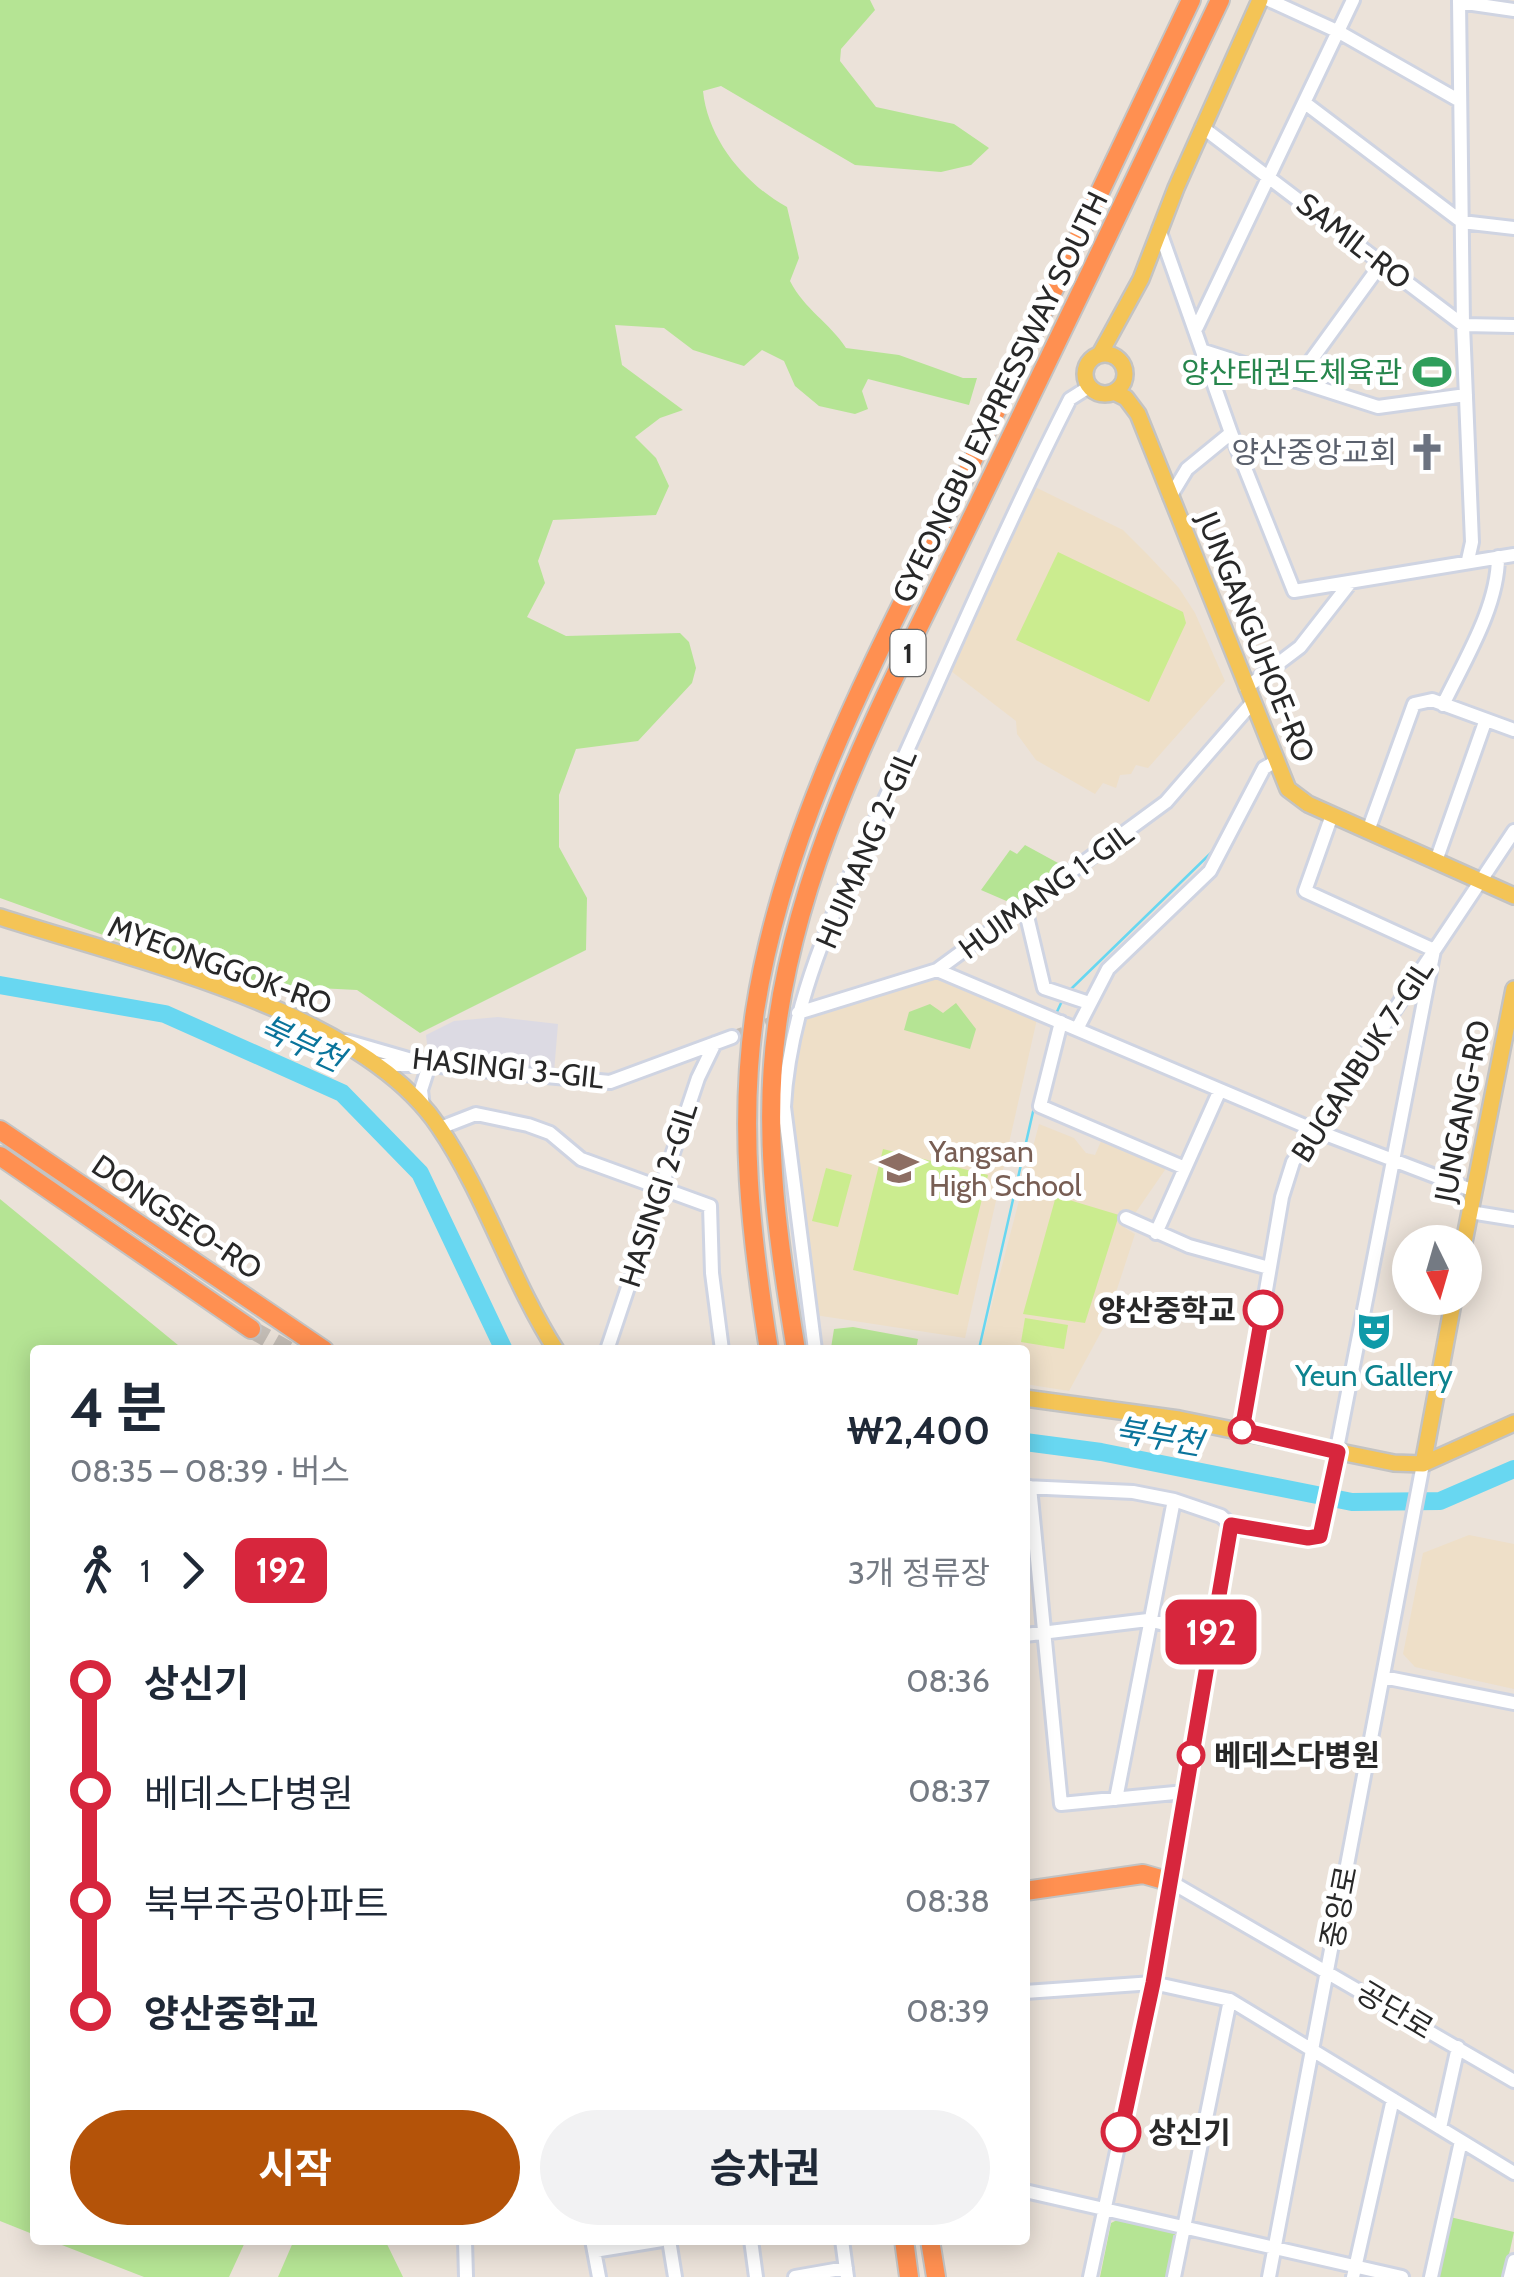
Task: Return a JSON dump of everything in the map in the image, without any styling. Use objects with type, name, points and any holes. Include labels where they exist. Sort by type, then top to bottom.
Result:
[{"type":"highway","name":"1","points":[[769,1345],[750,1218],[746,1106],[755,1013],[786,875],[852,712],[1192,0]]},
{"type":"highway","name":"GYEONGBU EXPRESSWAY SOUTH","points":[[795,1345],[778,1238],[770,1111],[786,971],[816,863],[883,705],[1220,0]]},
{"type":"highway","name":"DONGSEO-RO","points":[[0,1130],[317,1345]]},
{"type":"highway","name":"DONGSEO-RO","points":[[0,1156],[251,1328]]},
{"type":"highway","points":[[1030,1890],[1143,1874],[1171,1882]]},
{"type":"highway","points":[[1030,1900],[1131,1884],[1171,1882]]},
{"type":"highway","points":[[905,2245],[910,2277]]},
{"type":"highway","points":[[931,2245],[936,2277]]},
{"type":"main road","points":[[1124,370],[1114,392],[1100,394],[1089,387],[1086,367],[1100,354],[1124,316],[1202,126],[1269,0]]},
{"type":"main road","points":[[1124,316],[1124,370],[1138,414]]},
{"type":"main road","points":[[1100,354],[1113,355],[1124,370]]},
{"type":"main road","name":"JUNGANGUHOE-RO","points":[[1114,392],[1126,398],[1138,414],[1275,762],[1297,797],[1514,896]]},
{"type":"main road","name":"MYEONGGOK-RO","points":[[0,917],[284,1011],[340,1040],[376,1065],[423,1107],[440,1128],[553,1345]]},
{"type":"main road","name":"JUNGANG-RO","points":[[1467,1225],[1510,1034],[1514,989]]},
{"type":"main road","points":[[1422,1464],[1451,1315]]},
{"type":"main road","points":[[1030,1399],[1242,1430],[1337,1460],[1422,1464],[1514,1422]]},
{"type":"street","points":[[1269,0],[1339,32],[1460,101]]},
{"type":"street","points":[[1197,327],[1353,0]]},
{"type":"street","points":[[1468,560],[1472,542],[1463,325],[1459,1],[1514,10]]},
{"type":"street","points":[[1305,104],[1462,222],[1514,228]]},
{"type":"street","name":"SAMIL-RO","points":[[1202,126],[1463,325]]},
{"type":"street","points":[[1159,229],[1197,327],[1231,434],[1294,590],[1514,555]]},
{"type":"street","points":[[1296,381],[1381,264]]},
{"type":"street","points":[[1463,325],[1514,326]]},
{"type":"street","points":[[1204,351],[1378,407],[1466,395]]},
{"type":"street","name":"HUIMANG 2-GIL","points":[[814,1345],[784,1106],[798,1012],[862,852],[986,573],[1070,399],[1089,387]]},
{"type":"street","points":[[1170,498],[1187,469],[1231,434]]},
{"type":"street","points":[[1443,705],[1484,615],[1498,574],[1498,557]]},
{"type":"street","name":"HUIMANG 1-GIL","points":[[798,1012],[936,970],[1172,797],[1249,695],[1300,647],[1350,582]]},
{"type":"street","points":[[1368,831],[1414,704],[1424,698],[1514,730]]},
{"type":"street","points":[[1436,862],[1485,722]]},
{"type":"street","points":[[1077,1029],[1108,969],[1210,870],[1264,768],[1275,762]]},
{"type":"street","points":[[1030,1487],[1133,1492],[1174,1500],[1221,1516],[1231,1525],[1308,1538],[1320,1536],[1434,950],[1305,891],[1332,815]]},
{"type":"street","name":"BUGANBUK 7-GIL","points":[[1242,1430],[1286,1182],[1312,1129],[1514,830]]},
{"type":"street","points":[[1025,908],[1044,988],[1088,1004]]},
{"type":"street","points":[[936,970],[1312,1129],[1474,1191]]},
{"type":"street","points":[[1056,1020],[1040,1106],[1185,1168]]},
{"type":"street","name":"HASINGI 3-GIL","points":[[340,1040],[428,1066],[610,1082],[732,1037]]},
{"type":"street","name":"HASINGI 2-GIL","points":[[609,1345],[698,1078],[716,1043]]},
{"type":"street","points":[[376,1065],[428,1066],[421,1090],[423,1107]]},
{"type":"street","points":[[1156,1233],[1220,1090]]},
{"type":"street","points":[[440,1128],[476,1114],[528,1125],[550,1133],[581,1159],[710,1206],[712,1273],[721,1345]]},
{"type":"street","points":[[1470,1212],[1514,1220]]},
{"type":"street","points":[[1126,1218],[1156,1233],[1269,1268]]},
{"type":"street","name":"중앙로","points":[[1269,2277],[1422,1464]]},
{"type":"street","points":[[1116,1799],[1174,1500]]},
{"type":"street","points":[[1090,2277],[1153,1983],[1231,1525]]},
{"type":"street","points":[[1030,1558],[1044,1633],[1061,1804],[1185,1792]]},
{"type":"street","points":[[1030,1634],[1148,1620],[1210,1635]]},
{"type":"street","points":[[1383,1676],[1514,1703]]},
{"type":"street","name":"공단로","points":[[1171,1882],[1328,1970],[1514,2082]]},
{"type":"street","points":[[1030,1992],[1153,1983],[1230,2000],[1514,2173]]},
{"type":"street","points":[[1174,2277],[1230,2000]]},
{"type":"street","points":[[1440,2128],[1458,2048]]},
{"type":"street","points":[[1354,2272],[1392,2099]]},
{"type":"street","points":[[1431,2277],[1461,2141]]},
{"type":"street","points":[[1030,2192],[1275,2248],[1354,2272],[1402,2277]]},
{"type":"street","points":[[465,2245],[466,2277]]},
{"type":"street","points":[[670,2245],[675,2277]]},
{"type":"street","points":[[751,2245],[756,2277]]},
{"type":"street","points":[[795,2277],[846,2272],[843,2245]]},
{"type":"street","points":[[594,2246],[599,2277]]},
{"type":"street","points":[[1510,2277],[1514,2261]]},
{"type":"shaded area","points":[[1035,487],[1123,530],[1148,555],[1179,588],[1195,613],[1225,681],[1148,768],[1136,765],[1131,774],[1120,775],[1116,788],[1103,783],[1095,794],[1036,760],[1017,734],[1016,721],[951,671]]},
{"type":"shaded area","name":"Yangsan High School","points":[[936,977],[1037,1019],[965,1338],[815,1315],[787,1112],[797,1016]]},
{"type":"shaded area","points":[[498,1017],[558,1024],[554,1072],[433,1061],[428,1054],[426,1035],[454,1021]]},
{"type":"shaded area","points":[[1039,1124],[1074,1138],[1086,1153],[1095,1155],[1102,1139],[1167,1167],[1125,1228],[1135,1234],[1106,1323],[1069,1391],[1030,1385],[1030,1345],[981,1345]]},
{"type":"shaded area","points":[[1469,1535],[1514,1544],[1514,1689],[1415,1667],[1403,1654],[1423,1553]]},
{"type":"green space","points":[[0,0],[870,0],[875,10],[841,49],[840,61],[876,107],[954,124],[989,148],[971,165],[941,172],[855,165],[721,86],[703,91],[712,127],[731,159],[757,186],[787,207],[799,258],[790,281],[846,348],[899,355],[963,378],[977,378],[969,405],[868,379],[862,391],[868,409],[855,414],[819,406],[795,386],[784,361],[762,350],[744,366],[693,350],[664,328],[615,325],[622,365],[683,410],[660,418],[635,437],[656,458],[669,486],[656,515],[553,520],[538,561],[545,583],[527,617],[566,636],[680,633],[689,642],[696,668],[692,683],[638,741],[576,749],[559,795],[559,847],[587,898],[586,950],[420,1033],[357,990],[240,984],[0,898]]},
{"type":"green space","points":[[1058,552],[1183,612],[1186,623],[1149,702],[1016,640]]},
{"type":"green space","points":[[1025,845],[1058,863],[1062,876],[1018,906],[981,890],[1010,850],[1017,854]]},
{"type":"green space","points":[[956,1003],[976,1029],[970,1049],[904,1030],[909,1012],[930,1004],[943,1013]]},
{"type":"green space","points":[[883,1149],[988,1175],[958,1295],[853,1270]]},
{"type":"green space","points":[[826,1168],[852,1175],[838,1227],[812,1221]]},
{"type":"green space","points":[[1056,1196],[1119,1215],[1085,1323],[1023,1314]]},
{"type":"green space","points":[[0,1199],[178,1345],[30,1345],[30,2233],[0,2221]]},
{"type":"green space","points":[[1025,1318],[1068,1325],[1064,1349],[1021,1342]]},
{"type":"green space","points":[[853,1327],[918,1339],[917,1345],[831,1345],[834,1329]]},
{"type":"green space","points":[[1123,2217],[1170,2227],[1176,2236],[1167,2277],[1100,2277],[1111,2223]]},
{"type":"green space","points":[[1450,2217],[1514,2232],[1504,2277],[1437,2277]]},
{"type":"green space","points":[[62,2245],[244,2245],[229,2277],[144,2277]]},
{"type":"green space","points":[[292,2245],[387,2245],[403,2277],[278,2277]]},
{"type":"waterway","points":[[1070,990],[1214,850]]},
{"type":"waterway","name":"북부천","points":[[0,985],[165,1014],[342,1093],[420,1173],[502,1345]]},
{"type":"waterway","points":[[1055,1016],[1062,1001]]},
{"type":"waterway","points":[[980,1345],[1053,1024]]},
{"type":"waterway","name":"북부천","points":[[1030,1443],[1101,1452],[1352,1502],[1440,1501],[1514,1469]]},
{"type":"tunnel","points":[[732,1037],[798,1013]]},
{"type":"tunnel","points":[[251,1329],[279,1345]]},
{"type":"bus line","name":"192","points":[[1121,2132],[1153,1983],[1231,1525],[1308,1538],[1320,1536],[1338,1452],[1242,1430],[1263,1310]]},
{"type":"place","name":"양산태권도체육관","points":[[1432,372]]},
{"type":"place","name":"양산중앙교회","points":[[1427,452]]},
{"type":"place","name":"Yangsan High School","points":[[899,1168]]},
{"type":"place","name":"양산중학교","points":[[1263,1310]]},
{"type":"place","name":"Yeun Gallery","points":[[1374,1331]]},
{"type":"place","name":"베데스다병원","points":[[1191,1755]]},
{"type":"place","name":"상신기","points":[[1121,2132]]}]
